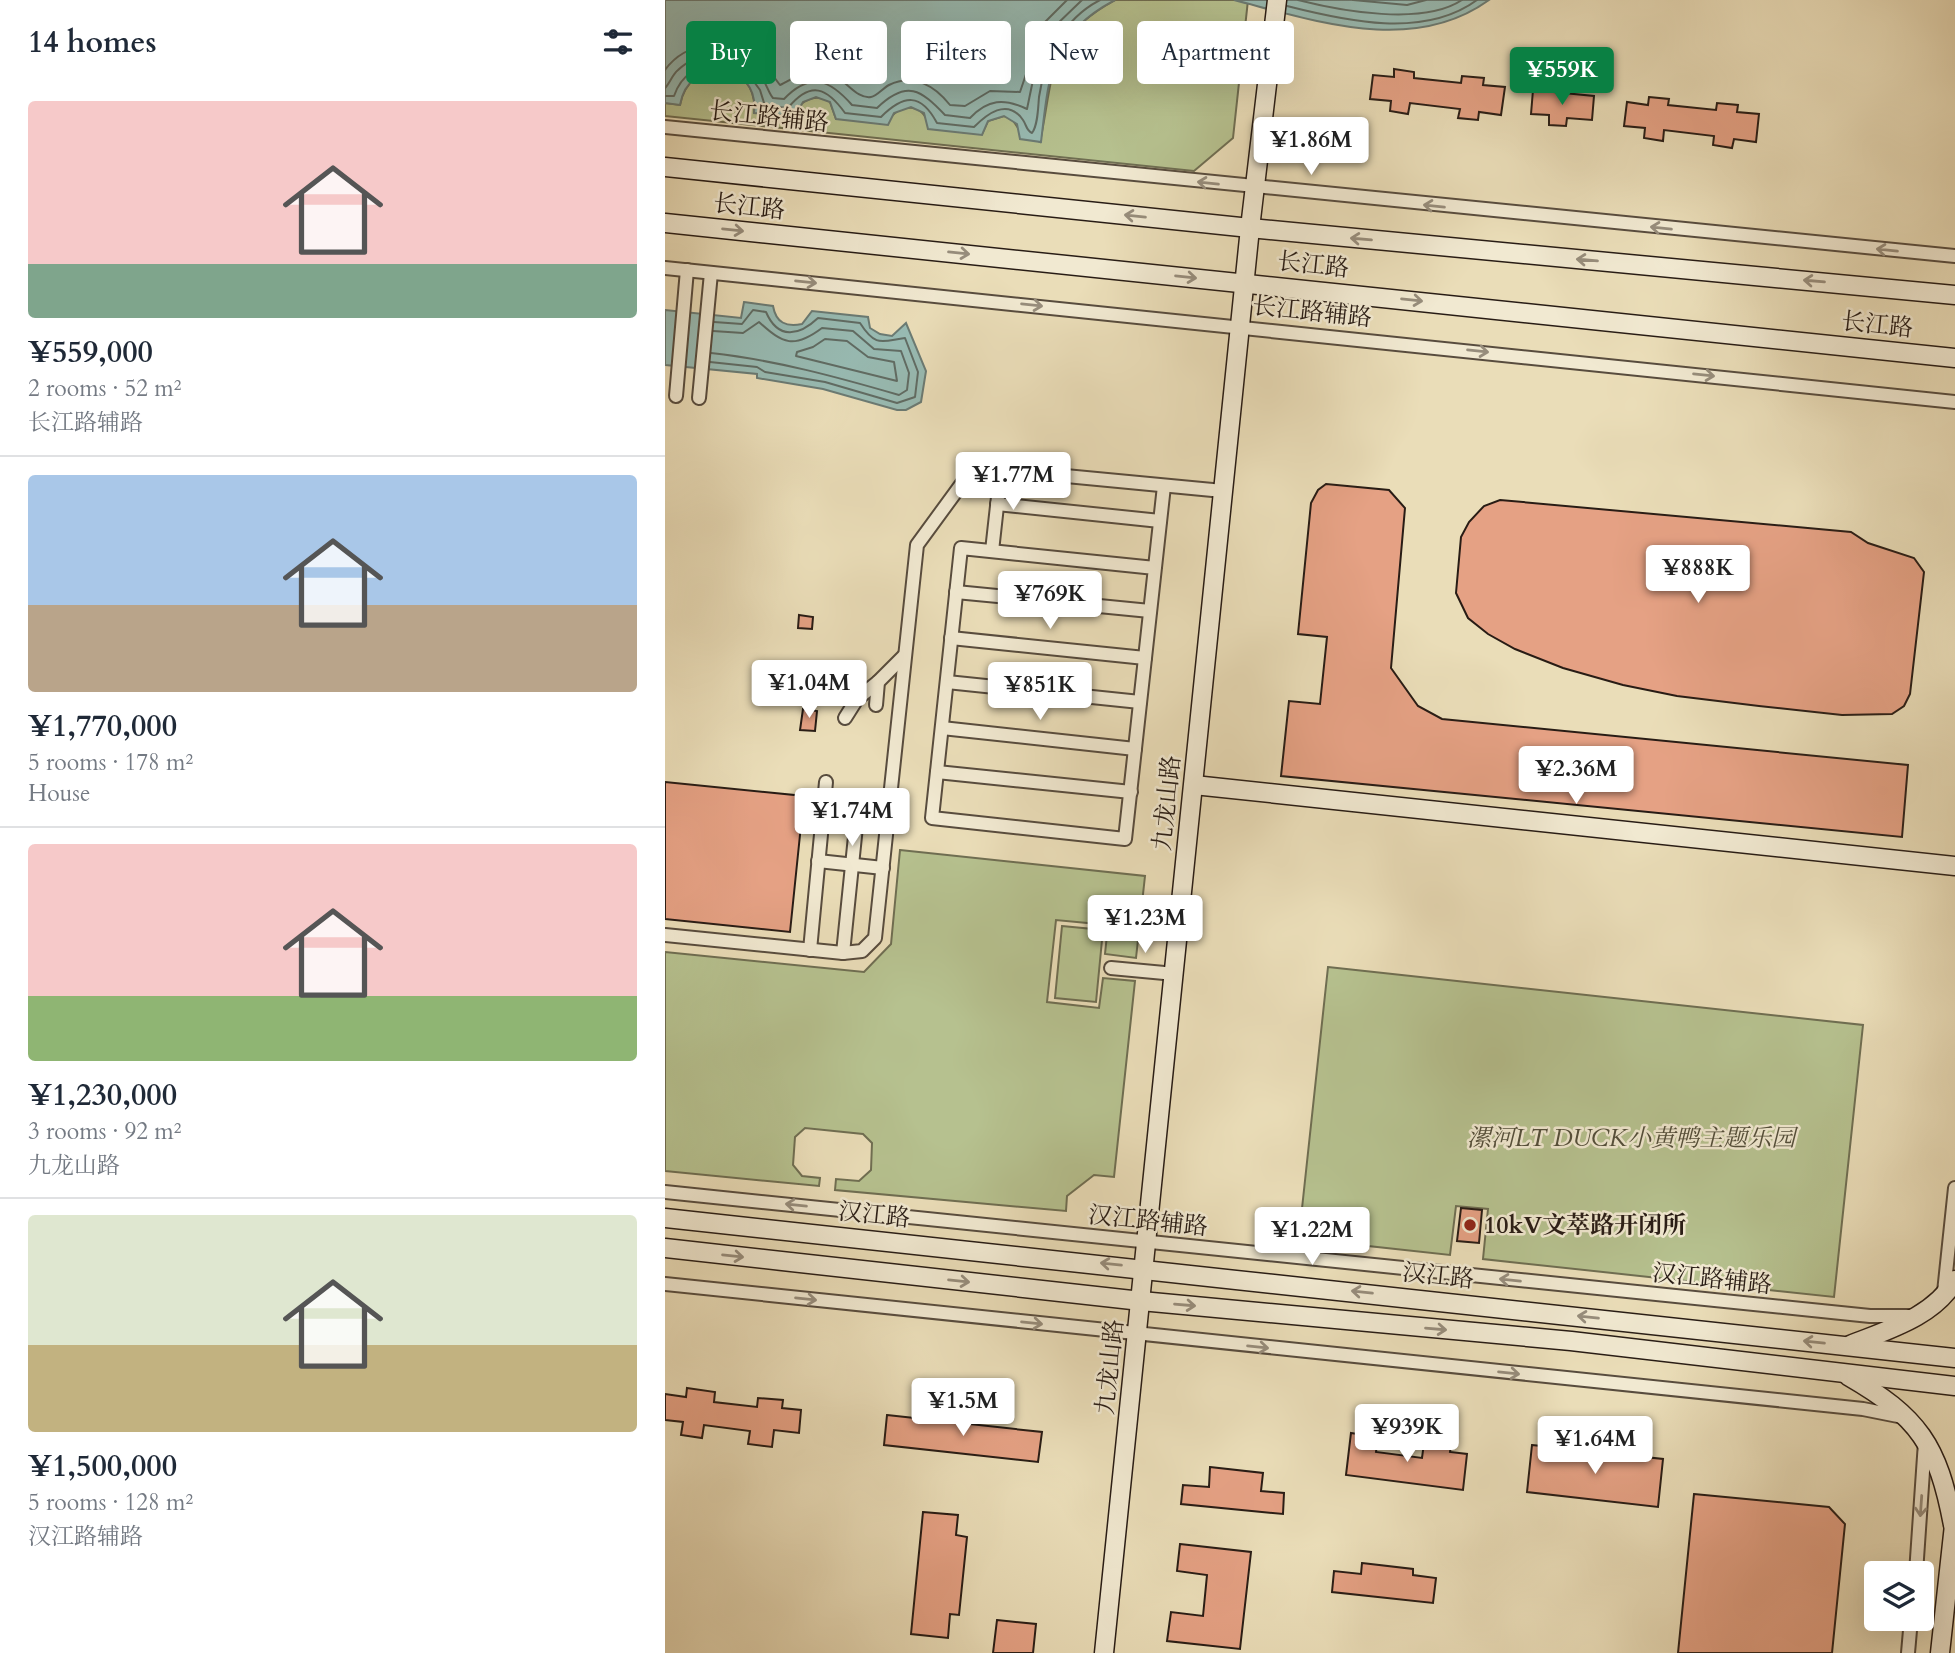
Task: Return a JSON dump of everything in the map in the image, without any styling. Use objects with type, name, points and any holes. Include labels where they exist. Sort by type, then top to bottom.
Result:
[{"type":"street","name":"九龙山路","points":[[1104,1653],[1146,1268],[1254,188],[1277,0]]},
{"type":"street","name":"长江路辅路","points":[[665,127],[1955,256]]},
{"type":"street","name":"长江路","points":[[665,167],[1250,228],[1951,293]]},
{"type":"street","name":"长江路","points":[[665,223],[1955,358]]},
{"type":"street","name":"长江路辅路","points":[[665,268],[1955,402]]},
{"type":"street","points":[[676,396],[687,270]]},
{"type":"street","points":[[699,398],[711,272]]},
{"type":"street","points":[[1935,356],[1955,371]]},
{"type":"street","points":[[665,935],[843,953],[862,951],[875,938],[916,545],[966,478],[982,468],[1223,491]]},
{"type":"street","points":[[992,551],[1001,470]]},
{"type":"street","points":[[1155,568],[961,548],[932,818],[1125,839],[1131,792],[1164,486]]},
{"type":"street","points":[[997,504],[1160,521]]},
{"type":"street","points":[[956,592],[1150,611]]},
{"type":"street","points":[[951,638],[1145,659]]},
{"type":"street","points":[[845,718],[857,699],[905,655]]},
{"type":"street","points":[[876,705],[878,682]]},
{"type":"street","points":[[947,682],[1140,702]]},
{"type":"street","points":[[942,728],[1135,749]]},
{"type":"street","points":[[937,772],[1131,792]]},
{"type":"street","points":[[810,950],[825,782]]},
{"type":"street","points":[[1194,785],[1955,866]]},
{"type":"street","points":[[843,953],[858,807]]},
{"type":"street","points":[[818,860],[883,868]]},
{"type":"street","points":[[1111,968],[1175,974]]},
{"type":"street","points":[[1943,1296],[1955,1188]]},
{"type":"street","name":"汉江路辅路","points":[[665,1192],[1870,1316],[1919,1316]]},
{"type":"street","name":"汉江路","points":[[665,1218],[1146,1268],[1955,1358]]},
{"type":"street","points":[[665,1248],[1141,1301],[1571,1341],[1955,1386]]},
{"type":"street","points":[[1848,1346],[1919,1316],[1943,1296],[1955,1280]]},
{"type":"street","points":[[665,1284],[1863,1409],[1910,1418]]},
{"type":"street","points":[[1842,1373],[1880,1394],[1910,1418],[1925,1438],[1945,1484],[1954,1519],[1940,1653]]},
{"type":"street","points":[[1917,1561],[1925,1438]]},
{"type":"street","points":[[1907,1653],[1910,1631]]},
{"type":"green space","points":[[1115,0],[1248,0],[1246,21],[1137,21],[1137,84],[1239,84],[1233,138],[1194,171],[665,116],[665,103],[680,105],[691,84],[747,84],[753,95],[754,112],[797,108],[808,100],[821,98],[830,102],[836,119],[890,118],[900,110],[911,108],[921,112],[928,123],[982,134],[988,121],[1004,116],[1012,119],[1020,131],[1040,142],[1051,84],[1123,84],[1123,21],[1085,21]]},
{"type":"green space","points":[[900,850],[1145,876],[1136,958],[1105,954],[1108,925],[1056,920],[1047,1002],[1099,1008],[1103,978],[1135,981],[1114,1177],[1094,1175],[1067,1196],[1066,1211],[835,1190],[836,1179],[859,1181],[871,1170],[872,1143],[863,1134],[805,1128],[795,1137],[793,1165],[802,1176],[820,1178],[819,1186],[665,1171],[665,952],[864,972],[891,944]]},
{"type":"green space","points":[[1062,926],[1103,930],[1096,1002],[1055,998]]},
{"type":"green space","name":"漯河LT DUCK小黄鸭主题乐园","points":[[1328,967],[1863,1025],[1834,1297],[1483,1259],[1488,1209],[1456,1206],[1450,1255],[1341,1243],[1342,1231],[1300,1227]]},
{"type":"water","points":[[665,0],[1115,0],[1084,21],[1025,21],[1025,84],[1050,84],[1041,142],[1020,139],[1017,124],[1004,116],[988,121],[982,135],[928,129],[924,113],[911,107],[894,113],[888,125],[836,119],[830,102],[816,97],[803,102],[795,116],[754,113],[753,95],[747,84],[776,84],[776,21],[686,21],[686,84],[691,84],[680,105],[665,103]]},
{"type":"water","points":[[1234,0],[1489,0],[1460,17],[1429,26],[1397,30],[1331,24]]},
{"type":"water","points":[[744,302],[773,306],[779,320],[791,325],[802,324],[812,311],[868,317],[870,328],[880,334],[892,336],[906,323],[926,371],[921,402],[906,410],[897,410],[823,389],[757,378],[757,374],[665,365],[665,310],[741,318]]},
{"type":"building","points":[[1394,69],[1414,72],[1414,78],[1461,83],[1462,76],[1484,78],[1483,85],[1505,87],[1501,115],[1479,112],[1478,120],[1458,118],[1460,109],[1410,103],[1408,114],[1390,111],[1391,101],[1370,99],[1373,75],[1394,77]]},
{"type":"building","points":[[1533,90],[1594,96],[1592,120],[1567,118],[1566,126],[1549,125],[1549,115],[1531,114]]},
{"type":"building","points":[[1649,97],[1669,99],[1668,105],[1716,110],[1717,103],[1738,105],[1737,112],[1759,114],[1756,142],[1734,139],[1732,148],[1713,145],[1714,136],[1664,130],[1663,141],[1644,138],[1645,128],[1624,126],[1627,102],[1648,105]]},
{"type":"building","points":[[1326,484],[1389,490],[1405,508],[1391,668],[1418,706],[1442,719],[1908,765],[1902,837],[1281,776],[1289,701],[1320,704],[1327,637],[1298,634],[1311,503],[1318,490]]},
{"type":"building","points":[[1500,500],[1851,532],[1868,543],[1914,558],[1924,572],[1910,694],[1904,706],[1892,714],[1842,715],[1759,706],[1677,696],[1623,685],[1563,668],[1515,649],[1488,634],[1468,618],[1456,593],[1461,537],[1469,522],[1484,506]]},
{"type":"building","points":[[799,615],[813,617],[812,629],[798,628]]},
{"type":"building","points":[[803,709],[817,711],[815,731],[800,730]]},
{"type":"building","points":[[665,782],[804,796],[790,932],[665,919]]},
{"type":"building","name":"10kV文萃路开闭所","points":[[1461,1208],[1482,1210],[1479,1243],[1457,1241]]},
{"type":"building","points":[[687,1388],[715,1392],[714,1402],[757,1407],[758,1398],[783,1400],[782,1408],[801,1410],[799,1433],[774,1430],[772,1447],[748,1444],[750,1431],[704,1425],[702,1438],[681,1435],[683,1422],[665,1420],[665,1394],[686,1397]]},
{"type":"building","points":[[887,1415],[1042,1432],[1038,1462],[884,1445]]},
{"type":"building","points":[[1351,1433],[1378,1437],[1376,1452],[1422,1458],[1424,1443],[1451,1446],[1450,1452],[1467,1454],[1463,1490],[1346,1475]]},
{"type":"building","points":[[1532,1445],[1663,1459],[1658,1507],[1527,1492]]},
{"type":"building","points":[[1210,1467],[1263,1473],[1261,1491],[1284,1493],[1283,1514],[1181,1504],[1183,1485],[1209,1487]]},
{"type":"building","points":[[1694,1494],[1829,1507],[1845,1524],[1832,1653],[1678,1653]]},
{"type":"building","points":[[923,1512],[958,1515],[956,1535],[967,1537],[959,1615],[950,1614],[948,1638],[911,1634]]},
{"type":"building","points":[[1180,1544],[1251,1552],[1240,1649],[1167,1641],[1171,1612],[1203,1616],[1207,1575],[1177,1571]]},
{"type":"building","points":[[1362,1563],[1413,1569],[1413,1575],[1436,1578],[1433,1603],[1332,1592],[1334,1571],[1361,1574]]},
{"type":"building","points":[[997,1620],[1036,1624],[1033,1653],[993,1653]]},
{"type":"place","name":"10kV文萃路开闭所","points":[[1470,1225]]}]
